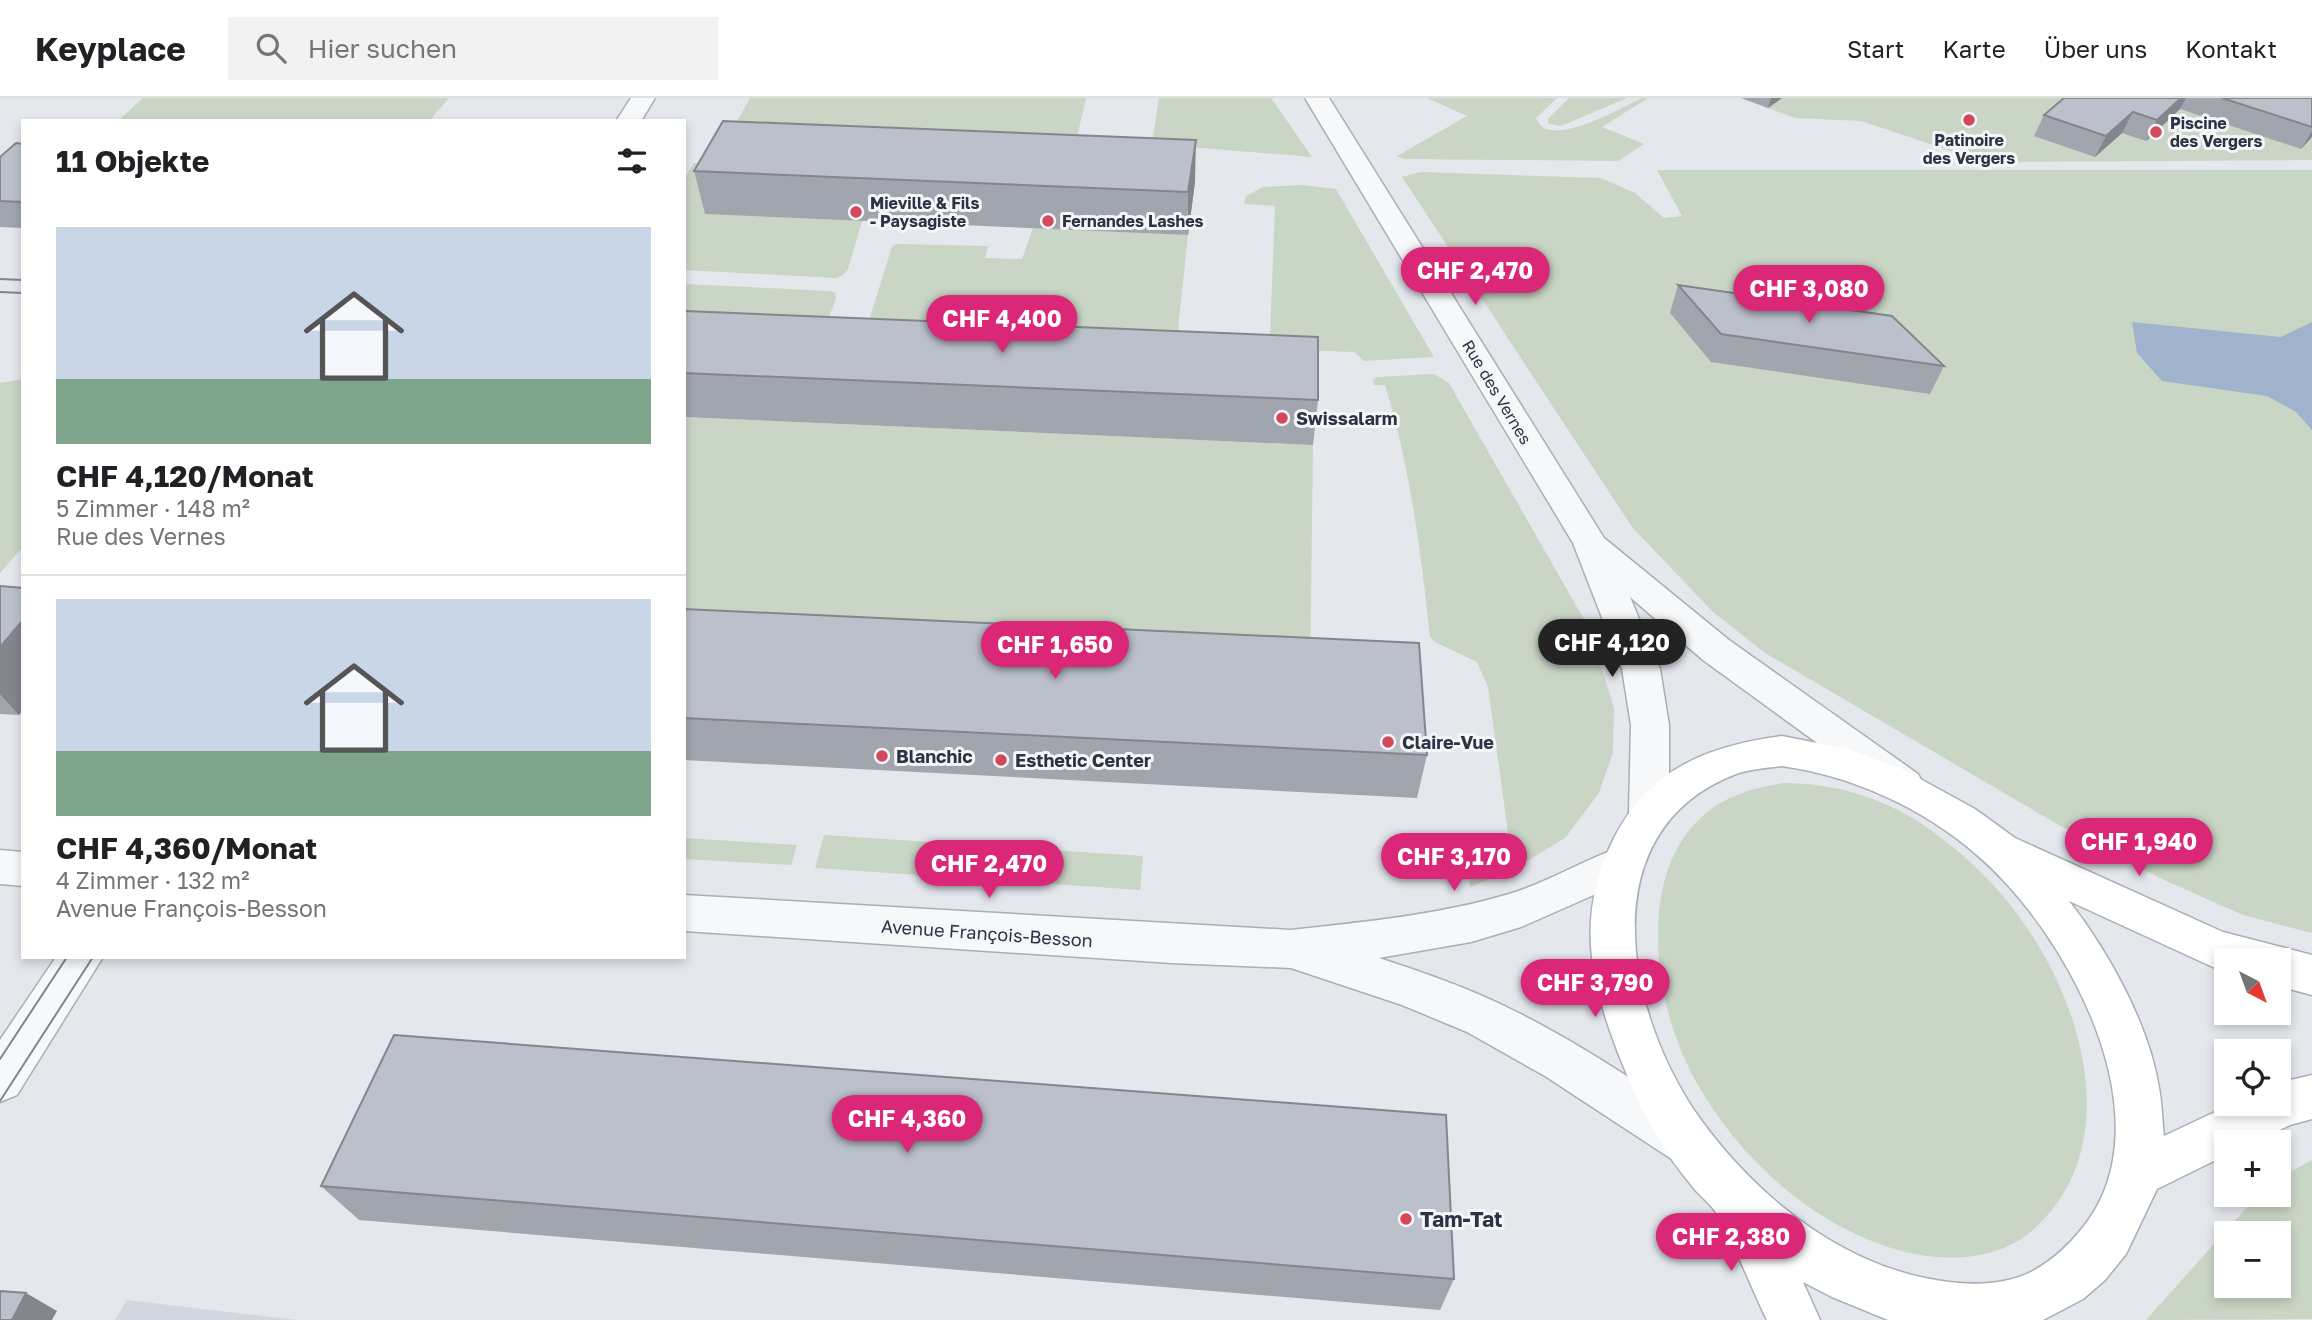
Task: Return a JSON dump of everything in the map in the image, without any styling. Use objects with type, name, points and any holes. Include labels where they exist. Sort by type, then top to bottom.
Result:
[{"type":"main road","points":[[2074,1276],[2033,1300],[1999,1308],[1961,1312],[1884,1295],[1831,1271],[1790,1243],[1735,1197],[1688,1142],[1662,1102],[1615,972],[1612,914],[1624,863],[1649,813],[1674,791],[1726,761],[1782,751],[1837,759],[1876,773],[1914,792],[1998,848],[2215,948]]},
{"type":"main road","points":[[1998,848],[2067,929],[2105,995],[2128,1052],[2140,1119],[2137,1173],[2121,1219],[2098,1251],[2074,1276],[2047,1320]]},
{"type":"main road","points":[[2291,969],[2312,975]]},
{"type":"main road","points":[[2137,1173],[2283,1104],[2312,1097]]},
{"type":"main road","points":[[1735,1197],[1794,1320]]},
{"type":"street","points":[[629,119],[642,98]]},
{"type":"street","name":"Rue des Vernes","points":[[1317,98],[1590,543],[1641,669],[1650,725],[1649,813]]},
{"type":"street","name":"Rue des Vernes","points":[[1590,543],[1716,650],[1914,792]]},
{"type":"street","name":"Avenue François-Besson","points":[[686,913],[1291,949],[1378,939],[1471,923],[1521,909],[1624,863]]},
{"type":"street","points":[[0,867],[21,869]]},
{"type":"street","name":"Avenue François-Besson","points":[[1291,949],[1386,980],[1482,1018],[1557,1059],[1688,1142]]},
{"type":"street","points":[[0,1080],[80,959]]},
{"type":"shaded area","points":[[127,1300],[297,1320],[115,1320]]},
{"type":"green space","points":[[143,98],[449,98],[431,119],[120,119]]},
{"type":"green space","points":[[750,98],[1086,98],[1068,177],[862,221],[848,269],[836,278],[686,270],[686,176],[694,163],[714,163]]},
{"type":"green space","points":[[1159,98],[1271,98],[1312,157],[1152,144]]},
{"type":"green space","points":[[1427,98],[1557,98],[1536,118],[1543,127],[1554,130],[1586,124],[1642,98],[1648,98],[1602,127],[1644,144],[1618,161],[1404,159],[1397,156],[1467,116]]},
{"type":"green space","points":[[1569,98],[1627,98],[1561,126],[1549,124],[1548,119]]},
{"type":"green space","name":"Piscine des Vergers","points":[[1741,98],[2312,98],[2312,160],[1984,162],[1861,121],[1795,118]]},
{"type":"green space","points":[[1657,170],[2312,170],[2312,933],[2243,915],[2164,880],[2057,824],[1765,653],[1713,612],[1632,527],[1402,177],[1421,172],[1601,178],[1635,193],[1664,218],[1682,216]]},
{"type":"green space","points":[[1302,185],[1336,189],[1434,357],[1364,361],[1354,352],[1294,350],[1270,337],[1275,206],[1244,204],[1246,196],[1263,187]]},
{"type":"green space","points":[[1033,228],[1188,235],[1178,330],[1142,329],[1140,338],[874,322],[870,317],[892,247],[897,244],[988,246],[985,258],[1022,259]]},
{"type":"green space","points":[[686,284],[835,293],[836,298],[819,345],[686,369]]},
{"type":"green space","points":[[1434,374],[1449,383],[1589,628],[1614,708],[1613,752],[1599,793],[1565,838],[1514,869],[1470,887],[1468,861],[1510,847],[1488,687],[1477,662],[1430,637],[1408,478],[1385,385],[1374,385],[1372,380],[1377,377]]},
{"type":"green space","points":[[21,379],[21,549],[0,573],[0,383]]},
{"type":"green space","points":[[686,417],[1313,445],[1310,683],[686,653]]},
{"type":"green space","points":[[1783,783],[1824,786],[1863,796],[1900,811],[1935,833],[1981,872],[2002,894],[2042,952],[2062,991],[2076,1032],[2085,1074],[2086,1116],[2079,1157],[2063,1195],[2035,1228],[2009,1246],[1994,1252],[1947,1258],[1915,1254],[1879,1244],[1845,1229],[1812,1209],[1753,1159],[1706,1099],[1688,1066],[1666,1005],[1660,970],[1658,935],[1661,900],[1669,867],[1683,838],[1714,807],[1742,793]]},
{"type":"green space","points":[[824,835],[1143,856],[1140,890],[815,868]]},
{"type":"green space","points":[[686,838],[797,845],[791,865],[686,859]]},
{"type":"green space","points":[[2312,1160],[2312,1319],[2146,1320],[2214,1244],[2214,1298],[2291,1298],[2291,1221],[2235,1221],[2247,1207],[2291,1207],[2291,1171]]},
{"type":"water","points":[[2132,322],[2281,337],[2312,322],[2312,430],[2296,412],[2267,396],[2162,381],[2137,353]]},
{"type":"building","points":[[2064,98],[2181,98],[2157,120],[2133,112],[2106,136],[2044,115]]},
{"type":"building","points":[[2222,98],[2312,98],[2312,127]]},
{"type":"building","points":[[723,121],[1196,140],[1188,192],[694,171]]},
{"type":"building","points":[[16,143],[21,144],[21,202],[0,201],[0,157]]},
{"type":"building","points":[[1678,285],[1892,316],[1944,366],[1721,334]]},
{"type":"building","points":[[686,311],[1318,337],[1318,400],[686,373]]},
{"type":"building","points":[[0,586],[21,588],[21,622],[0,647]]},
{"type":"building","points":[[686,609],[1419,643],[1427,755],[686,718]]},
{"type":"building","points":[[394,1035],[1446,1115],[1454,1279],[321,1186]]},
{"type":"building","points":[[0,1291],[26,1293],[12,1320],[0,1320]]},
{"type":"tram line","points":[[0,279],[21,280]]},
{"type":"tram line","points":[[0,292],[21,293]]},
{"type":"tram line","points":[[0,1059],[66,959]]},
{"type":"tram line","points":[[0,1101],[92,959]]},
{"type":"place","name":"Patinoire des Vergers","points":[[1969,120]]},
{"type":"place","name":"Piscine des Vergers","points":[[2156,132]]},
{"type":"place","name":"Mieville & Fils - Paysagiste","points":[[856,212]]},
{"type":"place","name":"Fernandes Lashes","points":[[1048,221]]},
{"type":"place","name":"Swissalarm","points":[[1282,418]]},
{"type":"place","name":"Claire-Vue","points":[[1388,742]]},
{"type":"place","name":"Blanchic","points":[[882,756]]},
{"type":"place","name":"Esthetic Center","points":[[1001,760]]},
{"type":"place","name":"Tam-Tat","points":[[1406,1219]]}]
